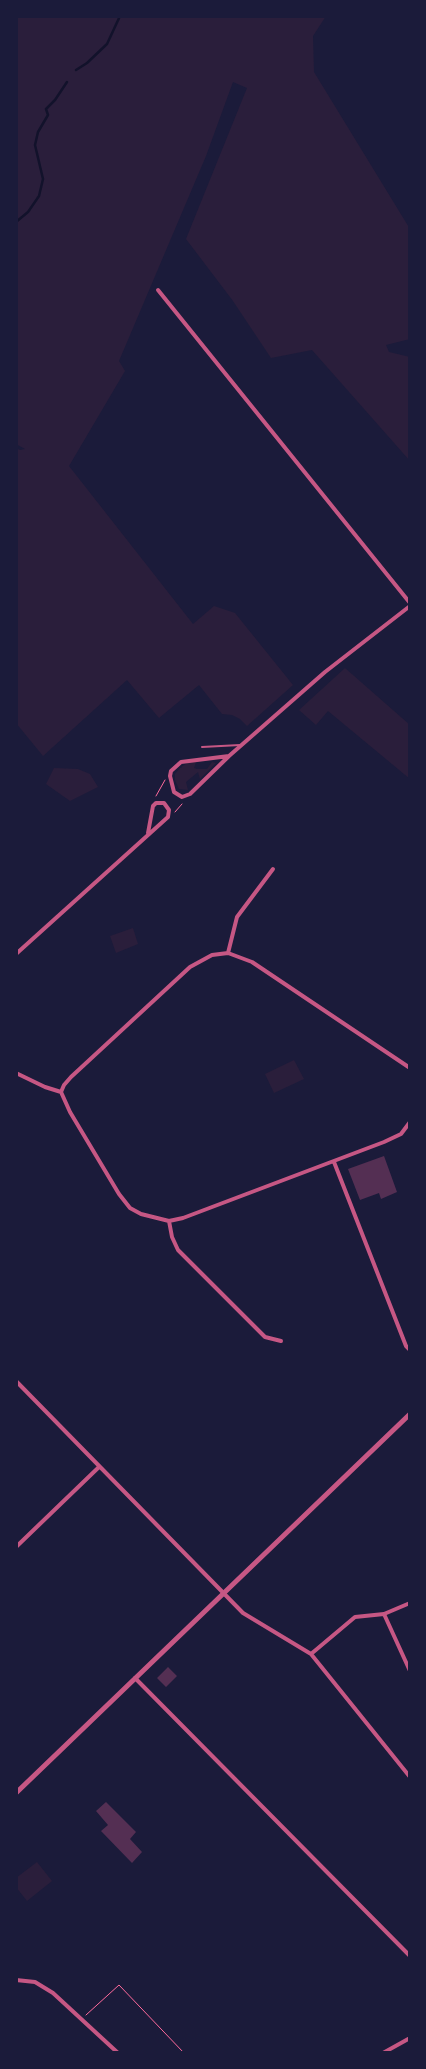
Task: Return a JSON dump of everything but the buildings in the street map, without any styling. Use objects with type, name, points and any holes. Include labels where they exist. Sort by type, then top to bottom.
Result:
[{"type":"street","points":[[158,290],[410,605],[345,654],[228,756],[190,794],[182,797],[174,792],[171,772],[181,762],[228,756]]},
{"type":"street","points":[[16,954],[148,833],[168,817],[170,810],[164,802],[156,803],[153,806],[148,833]]},
{"type":"street","points":[[228,953],[237,917],[273,869]]},
{"type":"street","points":[[410,1068],[252,962],[228,953],[212,955],[190,967],[71,1078],[64,1085],[61,1092],[70,1112],[119,1194],[130,1208],[141,1214],[169,1221],[183,1218],[334,1162],[400,1134],[410,1122]]},
{"type":"street","points":[[16,1073],[45,1088],[61,1092]]},
{"type":"street","points":[[334,1162],[406,1346],[410,1350]]},
{"type":"street","points":[[169,1221],[172,1237],[178,1250],[266,1337],[281,1341]]},
{"type":"street","points":[[16,1381],[244,1613],[311,1654],[410,1777]]},
{"type":"street","points":[[16,1793],[410,1414]]},
{"type":"street","points":[[16,1546],[99,1467]]},
{"type":"street","points":[[311,1654],[355,1616],[384,1614],[410,1603]]},
{"type":"street","points":[[384,1614],[410,1671]]},
{"type":"street","points":[[135,1678],[410,1956]]},
{"type":"street","points":[[16,1980],[35,1982],[53,1992],[118,2053]]},
{"type":"street","points":[[383,2053],[410,2038]]},
{"type":"lane","points":[[202,747],[242,745]]},
{"type":"path","points":[[153,806],[164,781],[171,772]]},
{"type":"path","points":[[168,817],[190,794]]},
{"type":"path","points":[[86,2016],[118,1985],[184,2053]]},
{"type":"shaded area","points":[[16,16],[326,16],[313,36],[314,72],[410,229],[410,339],[386,345],[389,352],[410,357],[410,461],[312,350],[271,358],[233,301],[186,239],[247,88],[233,82],[206,156],[119,361],[125,371],[69,466],[193,624],[214,606],[235,613],[293,685],[247,726],[240,719],[232,715],[222,714],[199,685],[159,718],[127,680],[43,756],[16,723],[16,448],[20,450],[25,449],[16,444]]},
{"type":"shaded area","points":[[345,668],[410,725],[410,779],[328,711],[316,725],[299,710]]},
{"type":"shaded area","points":[[189,762],[196,762],[194,768],[197,769],[207,769],[212,762],[216,763],[200,779],[198,772],[186,782],[188,790],[179,789],[175,780],[175,774]]},
{"type":"shaded area","points":[[54,768],[78,769],[90,774],[98,787],[70,801],[46,784]]},
{"type":"shaded area","points":[[133,928],[138,944],[116,953],[110,936]]},
{"type":"shaded area","points":[[294,1060],[304,1079],[274,1093],[265,1074]]},
{"type":"shaded area","points":[[37,1862],[52,1881],[27,1901],[16,1887],[16,1878]]},
{"type":"waterway","points":[[76,70],[87,63],[107,44],[120,16]]},
{"type":"waterway","points":[[16,222],[28,212],[39,196],[43,179],[35,145],[38,132],[48,115],[46,109],[55,100],[67,82]]}]
